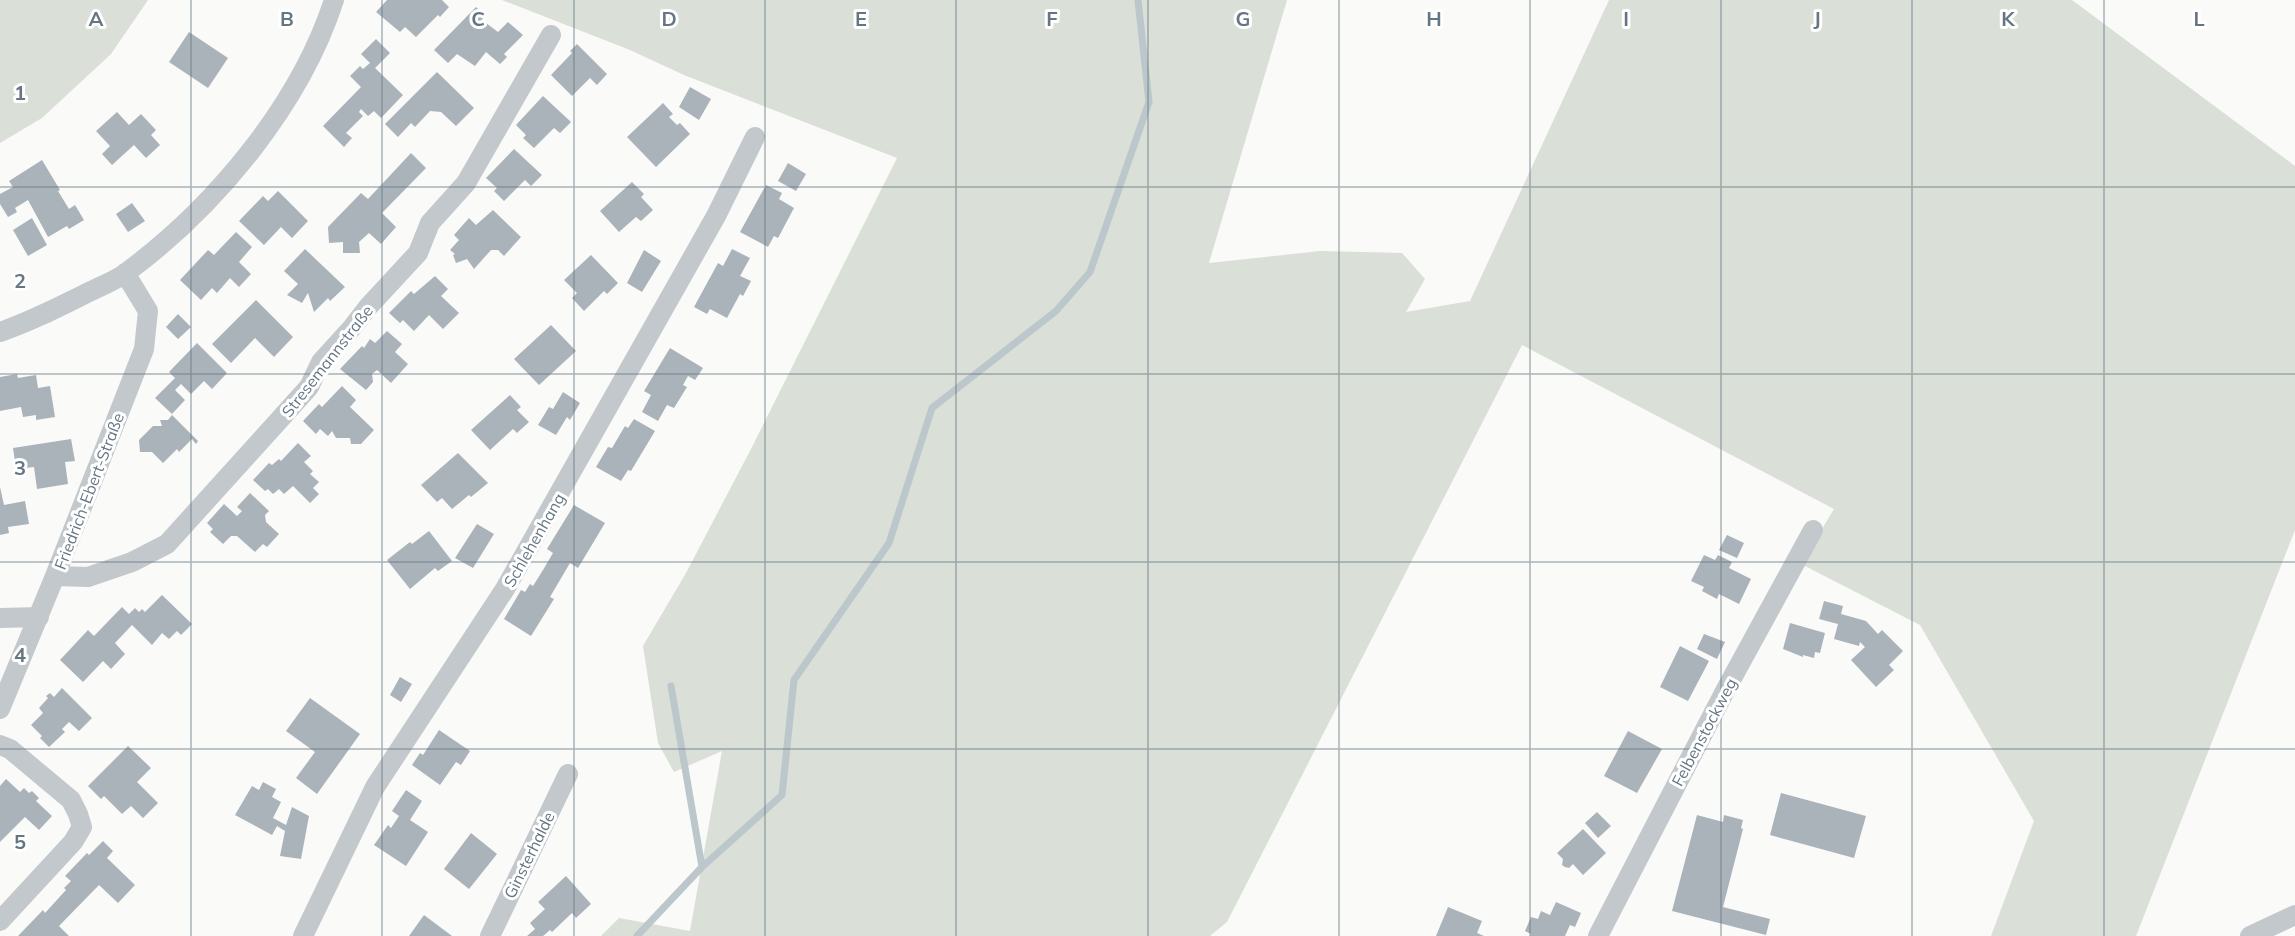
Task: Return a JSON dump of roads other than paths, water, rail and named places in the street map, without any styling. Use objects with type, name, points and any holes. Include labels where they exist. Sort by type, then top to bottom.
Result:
[{"type":"street","points":[[0,332],[25,323],[125,273],[178,231],[260,138],[295,87],[328,20],[334,0]]},
{"type":"street","name":"Stresemannstraße","points":[[56,576],[88,577],[132,562],[167,544],[190,519],[309,387],[321,362],[418,253],[430,223],[466,183],[551,35]]},
{"type":"street","name":"Schlehenhang","points":[[303,936],[375,787],[505,589],[716,216],[755,138]]},
{"type":"street","name":"Friedrich-Ebert-Straße","points":[[0,709],[56,576],[144,349],[148,311],[125,273]]},
{"type":"street","name":"Felbenstockweg","points":[[1598,936],[1725,691],[1813,530]]},
{"type":"street","points":[[0,618],[39,617]]},
{"type":"street","points":[[0,746],[10,749],[71,800],[82,827],[73,842],[0,921]]},
{"type":"street","name":"Ginsterhalde","points":[[490,936],[568,774]]},
{"type":"street","points":[[2250,936],[2295,915]]},
{"type":"waterway","points":[[702,867],[782,795],[794,680],[889,543],[932,408],[1056,311],[1090,272],[1149,102],[1138,0]]},
{"type":"waterway","points":[[637,936],[702,867],[671,686]]}]
